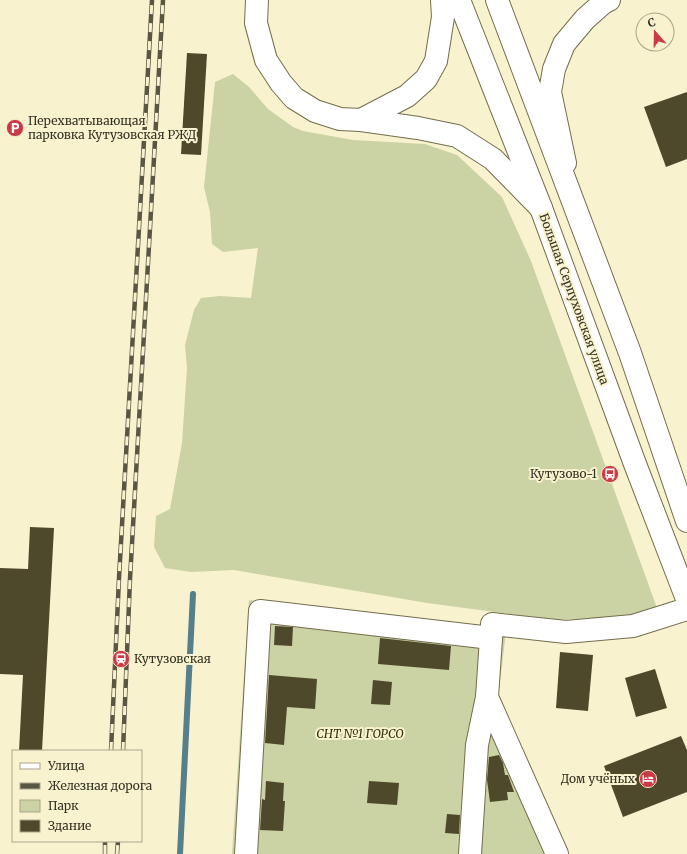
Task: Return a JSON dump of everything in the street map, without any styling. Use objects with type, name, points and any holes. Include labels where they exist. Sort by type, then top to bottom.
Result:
[{"type":"main road","points":[[257,0],[256,23],[266,60],[281,83],[294,98],[315,111],[340,119],[361,120],[418,128],[457,136],[494,159],[541,208]]},
{"type":"main road","points":[[361,120],[407,96],[426,79],[436,61],[443,17],[442,0]]},
{"type":"main road","name":"Большая Серпуховская улица","points":[[458,0],[541,208],[635,464],[687,599]]},
{"type":"main road","points":[[497,0],[630,353],[687,521]]},
{"type":"main road","points":[[573,199],[550,92],[554,69],[564,44],[585,19],[603,3],[609,0]]},
{"type":"main road","points":[[470,854],[477,745],[487,697],[492,624],[566,632],[633,626],[687,609]]},
{"type":"main road","points":[[246,854],[260,611],[491,638]]},
{"type":"main road","points":[[487,697],[557,854]]},
{"type":"main road","points":[[477,745],[490,735],[505,739]]},
{"type":"green space","points":[[233,74],[249,87],[268,109],[293,127],[303,131],[353,140],[425,144],[457,155],[502,197],[531,261],[657,608],[628,617],[555,620],[427,603],[234,570],[191,572],[165,568],[154,547],[156,516],[170,509],[182,443],[187,368],[185,345],[194,310],[201,298],[220,296],[251,298],[258,248],[223,252],[212,244],[210,212],[204,187],[215,82]]},
{"type":"green space","name":"СНТ №1 ГОРСО","points":[[249,600],[506,632],[498,697],[565,854],[232,854]]},
{"type":"building","points":[[187,53],[207,54],[201,155],[181,154]]},
{"type":"building","points":[[687,92],[687,159],[666,167],[644,107]]},
{"type":"building","points":[[30,527],[54,528],[42,750],[19,750],[23,675],[0,674],[0,568],[28,569]]},
{"type":"building","points":[[275,626],[293,627],[292,646],[274,645]]},
{"type":"building","points":[[380,638],[451,646],[449,670],[378,664]]},
{"type":"building","points":[[560,652],[593,655],[588,711],[556,708]]},
{"type":"building","points":[[655,669],[667,708],[636,717],[625,678]]},
{"type":"building","points":[[269,675],[317,679],[315,709],[287,707],[284,745],[265,743]]},
{"type":"building","points":[[373,680],[392,682],[390,705],[371,704]]},
{"type":"building","name":"Дом учёных","points":[[681,736],[687,750],[687,792],[623,817],[604,766]]},
{"type":"building","points":[[499,755],[503,763],[505,775],[508,775],[514,792],[507,792],[508,800],[490,802],[487,780],[489,757]]},
{"type":"building","points":[[266,781],[284,783],[283,801],[285,801],[283,831],[260,830],[262,799],[265,800]]},
{"type":"building","points":[[369,781],[399,783],[397,805],[367,803]]},
{"type":"building","points":[[447,814],[460,815],[459,834],[445,833]]},
{"type":"waterway","points":[[180,854],[193,594]]},
{"type":"railway","points":[[111,750],[119,578],[152,0]]},
{"type":"railway","points":[[123,750],[130,579],[163,0]]},
{"type":"railway","points":[[105,842],[105,854]]},
{"type":"railway","points":[[117,854],[118,842]]},
{"type":"place","name":"Перехватывающая парковка Кутузовская РЖД","points":[[15,128]]},
{"type":"place","name":"Кутузово-1","points":[[610,474]]},
{"type":"place","name":"Кутузовская","points":[[121,659]]},
{"type":"place","name":"Дом учёных","points":[[648,779]]}]
